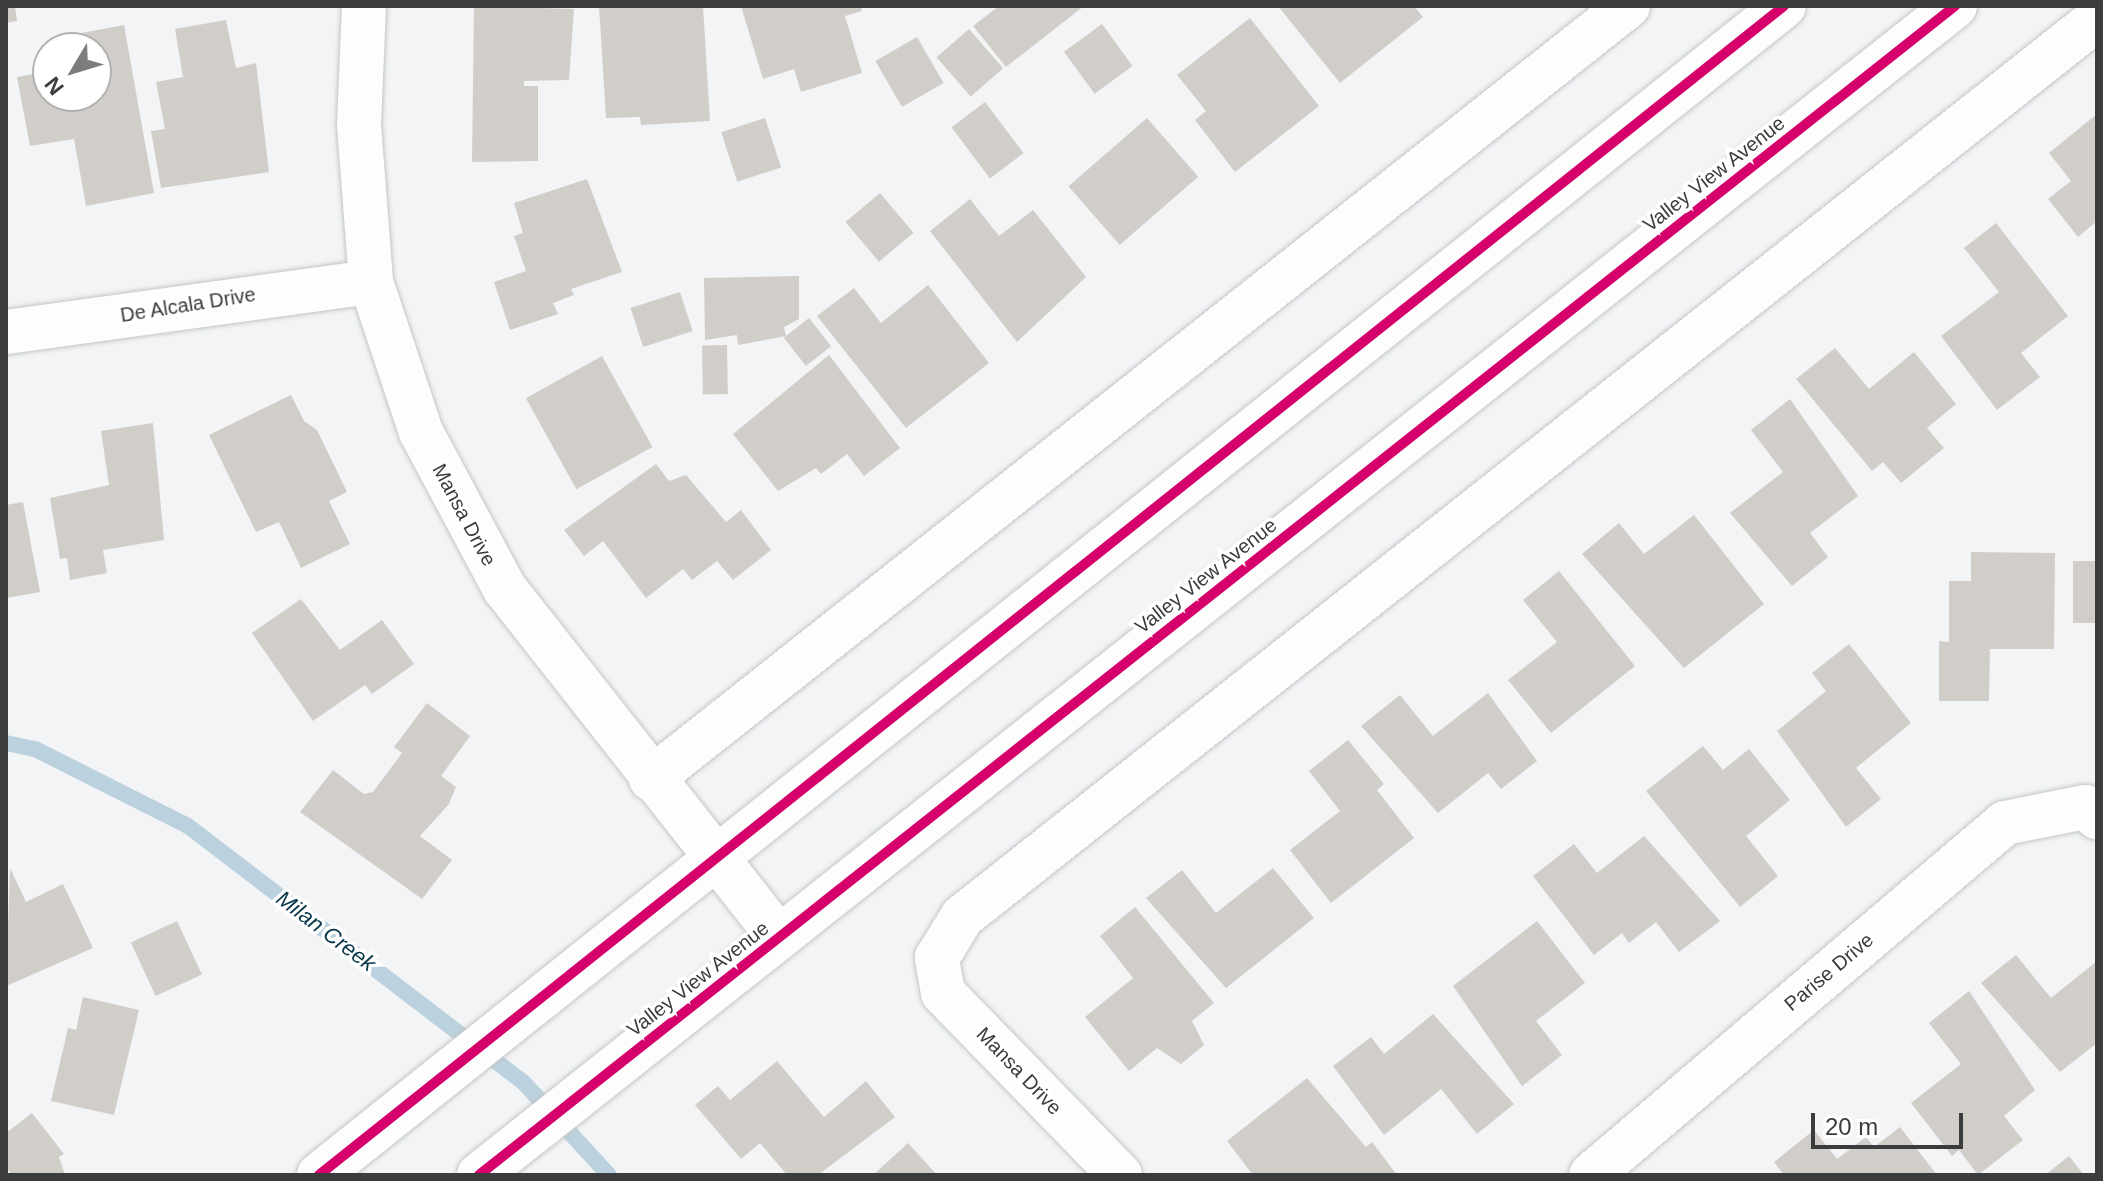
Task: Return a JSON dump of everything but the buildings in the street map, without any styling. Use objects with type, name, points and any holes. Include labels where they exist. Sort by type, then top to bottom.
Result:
[{"type":"street","name":"Mansa Drive","points":[[364,6],[359,125],[371,282],[421,432],[457,506],[505,589],[651,779],[779,937]]},
{"type":"street","points":[[651,779],[1628,6]]},
{"type":"street","points":[[319,1175],[1784,6]]},
{"type":"street","name":"Valley View Avenue","points":[[479,1175],[1955,6]]},
{"type":"street","name":"Mansa Drive","points":[[1120,1175],[943,993],[937,958],[962,917],[2097,19]]},
{"type":"street","name":"De Alcala Drive","points":[[6,332],[371,282]]},
{"type":"street","name":"Parise Drive","points":[[1591,1175],[2005,823],[2091,812]]},
{"type":"waterway","name":"Milan Creek","points":[[6,743],[35,749],[188,826],[524,1083],[609,1175]]},
{"type":"cycle path","points":[[319,1175],[1784,6]]},
{"type":"cycle path","points":[[479,1175],[1955,6]]}]
